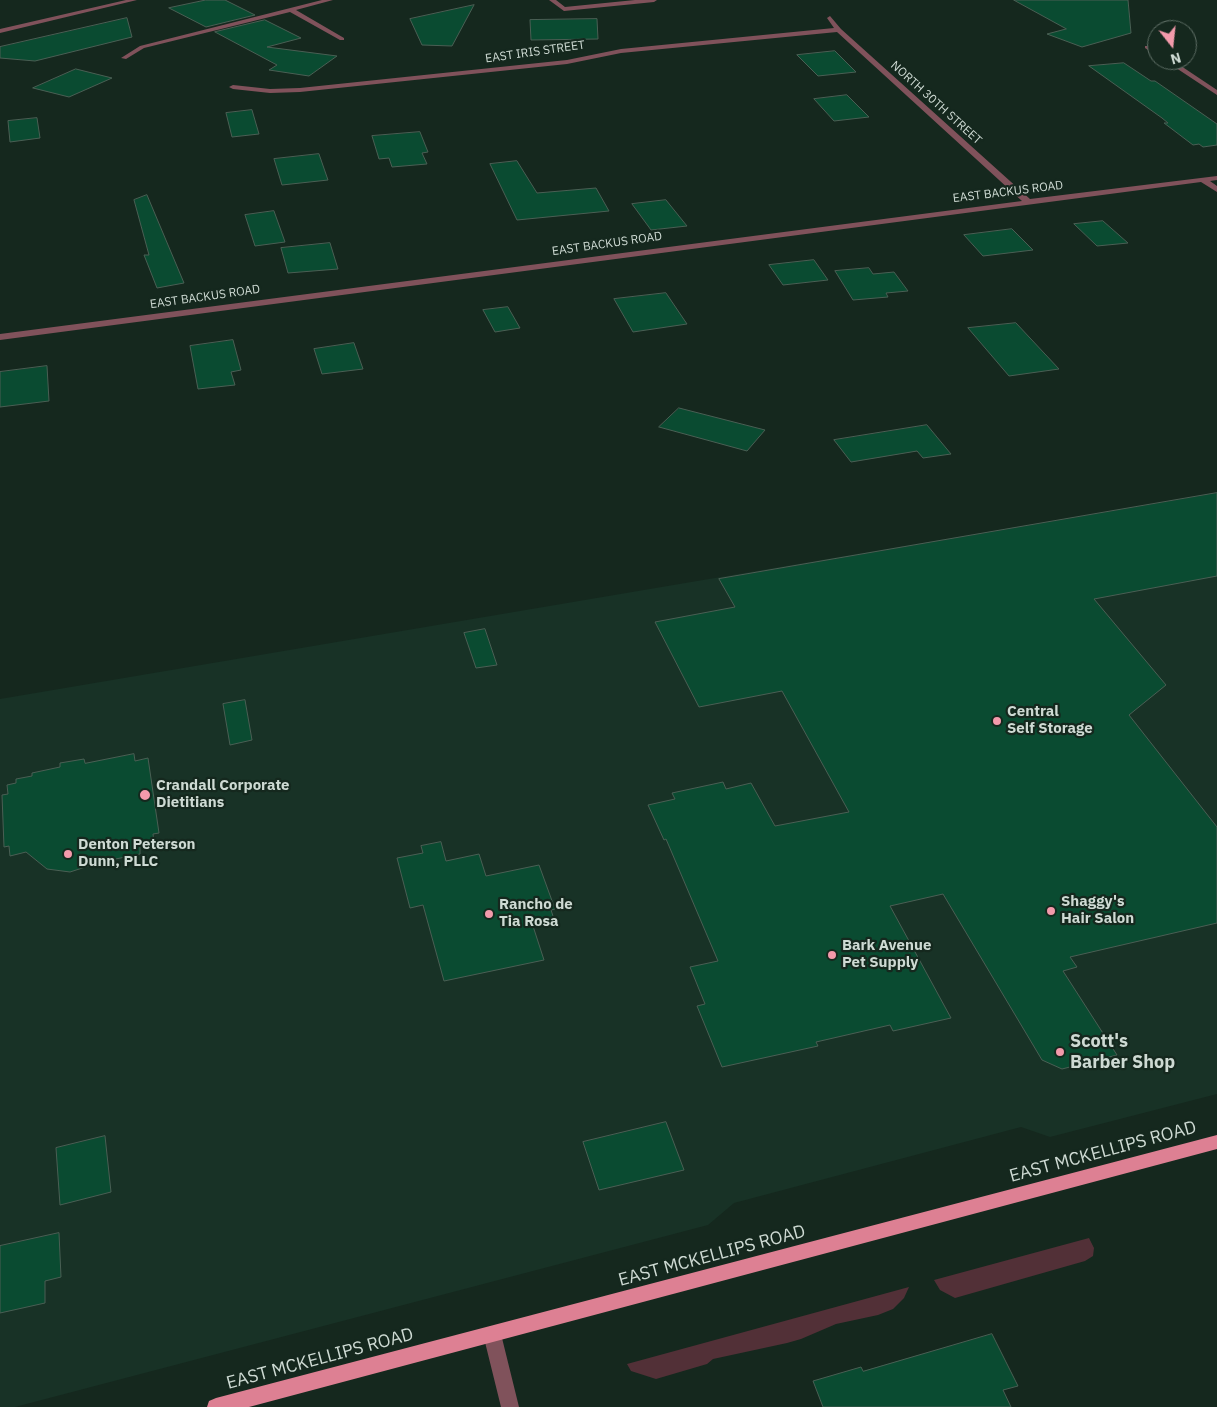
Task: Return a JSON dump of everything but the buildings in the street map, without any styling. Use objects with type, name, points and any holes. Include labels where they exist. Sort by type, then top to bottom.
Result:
[{"type":"main road","name":"EAST MCKELLIPS ROAD","points":[[216,1407],[1217,1142]]},
{"type":"street","points":[[0,32],[134,0]]},
{"type":"street","points":[[124,58],[142,47],[330,0]]},
{"type":"street","points":[[552,0],[564,9],[654,0]]},
{"type":"street","points":[[291,10],[342,39]]},
{"type":"street","name":"NORTH 30TH STREET","points":[[830,18],[839,30],[1028,202]]},
{"type":"street","points":[[2,23],[11,29]]},
{"type":"street","name":"EAST IRIS STREET","points":[[233,87],[270,91],[300,90],[567,62],[621,51],[839,30]]},
{"type":"street","points":[[1182,70],[1217,93]]},
{"type":"street","name":"EAST BACKUS ROAD","points":[[0,337],[1217,178]]},
{"type":"street","points":[[1203,180],[1217,190]]},
{"type":"street","points":[[492,1334],[510,1407]]},
{"type":"shaded area","points":[[1217,493],[1217,1094],[1050,1137],[1021,1127],[734,1203],[708,1225],[15,1407],[0,1407],[0,699]]},
{"type":"shaded area","points":[[1089,1238],[1094,1248],[1093,1256],[1085,1261],[955,1298],[940,1290],[934,1280]]},
{"type":"shaded area","points":[[909,1287],[904,1298],[893,1309],[878,1315],[836,1324],[787,1343],[713,1359],[707,1364],[656,1379],[631,1371],[627,1364]]},
{"type":"place","name":"Central Self Storage","points":[[997,721]]},
{"type":"place","name":"Crandall Corporate Dietitians","points":[[145,795]]},
{"type":"place","name":"Denton Peterson Dunn, PLLC","points":[[68,854]]},
{"type":"place","name":"Shaggy's Hair Salon","points":[[1051,911]]},
{"type":"place","name":"Rancho de Tia Rosa","points":[[489,914]]},
{"type":"place","name":"Bark Avenue Pet Supply","points":[[832,955]]},
{"type":"place","name":"Scott's Barber Shop","points":[[1060,1052]]}]
